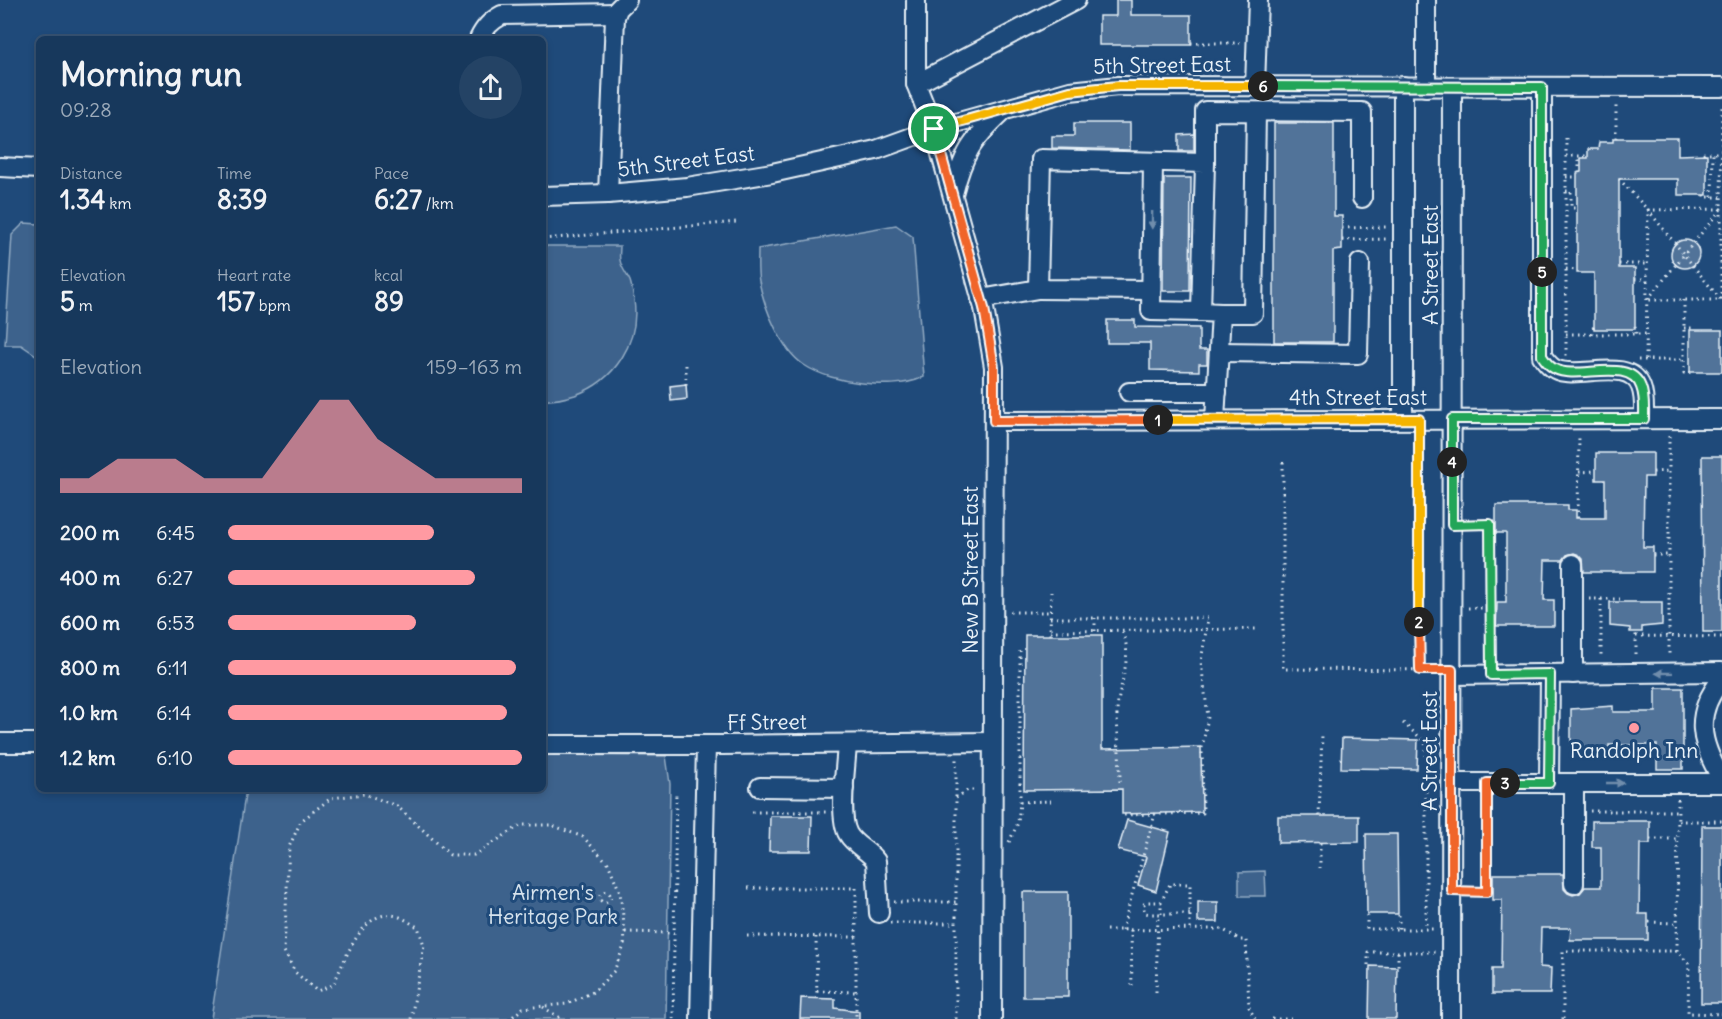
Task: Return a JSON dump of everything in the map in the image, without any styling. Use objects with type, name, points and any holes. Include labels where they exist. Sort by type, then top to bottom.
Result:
[{"type":"street","points":[[916,0],[916,84],[1076,0]]},
{"type":"street","points":[[1255,86],[1258,0]]},
{"type":"street","points":[[1426,0],[1426,87]]},
{"type":"street","points":[[481,36],[492,20],[502,15],[622,7],[614,26],[608,194]]},
{"type":"street","name":"New B Street East","points":[[916,84],[934,129],[953,196],[981,299],[994,367],[992,1019]]},
{"type":"street","name":"5th Street East","points":[[546,196],[608,194],[687,187],[772,173],[876,150],[934,129],[1070,91],[1118,86],[1722,87]]},
{"type":"street","points":[[1402,86],[1403,233],[1411,419]]},
{"type":"street","name":"A Street East","points":[[1451,1019],[1452,87]]},
{"type":"street","points":[[1542,87],[1542,356],[1547,363],[1562,372],[1616,370],[1630,374],[1640,384],[1644,397],[1644,419]]},
{"type":"street","points":[[953,196],[960,165],[969,148],[984,129],[1004,110]]},
{"type":"street","points":[[1201,312],[1205,111],[1362,112],[1362,198]]},
{"type":"street","points":[[1153,162],[1151,311],[1252,313],[1256,112]]},
{"type":"street","points":[[1038,289],[1041,159],[1205,163]]},
{"type":"street","points":[[0,167],[36,169]]},
{"type":"street","points":[[1219,352],[1358,354],[1360,263]]},
{"type":"street","points":[[981,299],[1038,289],[1151,290]]},
{"type":"street","points":[[1215,420],[1221,313]]},
{"type":"street","points":[[1129,392],[1217,392]]},
{"type":"street","name":"4th Street East","points":[[994,421],[1722,419]]},
{"type":"street","points":[[1573,564],[1573,674]]},
{"type":"street","points":[[1452,673],[1491,675],[1722,672]]},
{"type":"street","points":[[1549,783],[1550,674]]},
{"type":"street","points":[[1452,783],[1722,781],[1706,749],[1702,728],[1705,711],[1714,689],[1722,679]]},
{"type":"street","name":"Ff Street","points":[[546,745],[992,742]]},
{"type":"street","points":[[0,743],[36,743]]},
{"type":"street","points":[[847,744],[843,812],[847,833],[876,861],[878,915]]},
{"type":"street","points":[[700,1019],[706,745]]},
{"type":"street","points":[[1574,783],[1575,884]]},
{"type":"street","points":[[760,787],[844,788]]},
{"type":"path","points":[[1191,43],[1257,43]]},
{"type":"path","points":[[1616,138],[1617,87]]},
{"type":"path","points":[[1722,87],[1722,301]]},
{"type":"path","points":[[1566,138],[1566,360]]},
{"type":"path","points":[[1712,197],[1713,153]]},
{"type":"path","points":[[1704,154],[1722,153]]},
{"type":"path","points":[[1566,156],[1588,156]]},
{"type":"path","points":[[1566,177],[1578,175],[1579,156]]},
{"type":"path","points":[[1619,179],[1648,210],[1722,301]]},
{"type":"path","points":[[1566,191],[1571,191],[1571,208],[1577,208]]},
{"type":"path","points":[[1704,195],[1704,197],[1721,197]]},
{"type":"path","points":[[1648,210],[1721,209]]},
{"type":"path","points":[[1647,300],[1721,209]]},
{"type":"path","points":[[1646,360],[1648,210]]},
{"type":"path","points":[[546,239],[737,222]]},
{"type":"path","points":[[1342,228],[1403,233]]},
{"type":"path","points":[[1342,240],[1403,233]]},
{"type":"path","points":[[1619,264],[1647,264]]},
{"type":"path","points":[[1566,270],[1577,270]]},
{"type":"path","points":[[1635,279],[1647,279]]},
{"type":"path","points":[[1647,300],[1722,301]]},
{"type":"path","points":[[1684,300],[1684,373],[1694,372]]},
{"type":"path","points":[[1592,334],[1594,324]]},
{"type":"path","points":[[1635,326],[1636,334]]},
{"type":"path","points":[[1684,328],[1693,328],[1693,330]]},
{"type":"path","points":[[1566,334],[1646,334]]},
{"type":"path","points":[[1635,360],[1684,360]]},
{"type":"path","points":[[686,365],[686,387]]},
{"type":"path","points":[[1411,419],[1420,670]]},
{"type":"path","points":[[1578,518],[1579,419]]},
{"type":"path","points":[[1668,419],[1670,673]]},
{"type":"path","points":[[1283,462],[1283,669],[1420,670],[1452,673]]},
{"type":"path","points":[[1579,472],[1596,471]]},
{"type":"path","points":[[1653,472],[1669,471]]},
{"type":"path","points":[[1490,524],[1491,675]]},
{"type":"path","points":[[1452,525],[1496,524]]},
{"type":"path","points":[[1653,555],[1669,555]]},
{"type":"path","points":[[1051,592],[1050,633],[1257,629]]},
{"type":"path","points":[[1601,599],[1601,673]]},
{"type":"path","points":[[1573,600],[1620,599]]},
{"type":"path","points":[[1452,608],[1497,608]]},
{"type":"path","points":[[992,612],[1050,612]]},
{"type":"path","points":[[1050,618],[1208,618],[1201,662],[1208,717],[1202,748],[1203,813],[1121,815]]},
{"type":"path","points":[[1095,618],[1095,631]]},
{"type":"path","points":[[1120,782],[1117,716],[1127,657],[1125,637],[1122,631]]},
{"type":"path","points":[[1636,654],[1636,634],[1722,637]]},
{"type":"path","points":[[1009,842],[1017,823],[1020,802],[1020,651]]},
{"type":"path","points":[[1403,723],[1426,745],[1425,929]]},
{"type":"path","points":[[1319,816],[1322,735]]},
{"type":"path","points":[[956,759],[956,1019]]},
{"type":"path","points":[[1487,783],[1487,892]]},
{"type":"path","points":[[956,798],[968,790],[992,791]]},
{"type":"path","points":[[673,1019],[676,791]]},
{"type":"path","points":[[1678,792],[1677,951],[1689,964],[1688,1013],[1722,1014]]},
{"type":"path","points":[[411,1019],[424,945],[418,927],[396,916],[378,916],[361,929],[333,985],[317,992],[295,972],[284,951],[290,847],[301,821],[331,798],[364,794],[397,806],[450,855],[474,855],[521,825],[550,825],[583,837],[608,863],[620,892],[625,932],[624,946],[614,971],[593,992],[567,1004],[523,1008],[510,1019]]},
{"type":"path","points":[[1020,802],[1051,801]]},
{"type":"path","points":[[1574,811],[1678,811]]},
{"type":"path","points":[[752,812],[843,812]]},
{"type":"path","points":[[1122,930],[1155,814]]},
{"type":"path","points":[[1678,821],[1722,821]]},
{"type":"path","points":[[1650,839],[1678,839]]},
{"type":"path","points":[[1320,843],[1320,868]]},
{"type":"path","points":[[1156,992],[1161,902],[1170,884],[1190,884],[1190,929]]},
{"type":"path","points":[[748,888],[856,888],[856,1019]]},
{"type":"path","points":[[1452,891],[1493,892]]},
{"type":"path","points":[[610,895],[620,892]]},
{"type":"path","points":[[856,923],[878,915],[956,902]]},
{"type":"path","points":[[1161,902],[1146,902],[1143,905],[1145,913],[1190,914]]},
{"type":"path","points":[[878,915],[956,923]]},
{"type":"path","points":[[1367,915],[1367,929],[1441,929]]},
{"type":"path","points":[[1399,915],[1400,929]]},
{"type":"path","points":[[1648,922],[1677,923]]},
{"type":"path","points":[[1106,930],[1222,929],[1240,940],[1246,940],[1249,1007],[1255,1019]]},
{"type":"path","points":[[1131,930],[1132,989]]},
{"type":"path","points":[[625,932],[674,933]]},
{"type":"path","points":[[747,936],[856,937]]},
{"type":"path","points":[[816,936],[817,999]]},
{"type":"path","points":[[1563,1019],[1563,951],[1677,951]]},
{"type":"path","points":[[1368,965],[1368,952],[1441,952]]},
{"type":"path","points":[[1398,952],[1398,967]]},
{"type":"path","points":[[817,991],[856,992]]},
{"type":"path","points":[[543,1006],[562,1019]]},
{"type":"path","points":[[1272,1019],[1291,1019]]},
{"type":"green space","points":[[24,223],[36,224],[36,355],[21,345],[5,345],[12,235]]},
{"type":"green space","points":[[896,225],[913,237],[924,377],[901,383],[861,383],[831,377],[804,365],[781,339],[769,315],[759,281],[758,249]]},
{"type":"green space","points":[[546,246],[620,246],[621,263],[630,281],[634,300],[635,316],[629,345],[613,370],[602,380],[575,395],[546,400]]},
{"type":"green space","name":"Airmen's Heritage Park","points":[[546,755],[666,756],[670,784],[666,1019],[211,1019],[246,792],[546,792]]},
{"type":"green space","points":[[1265,871],[1266,896],[1239,896],[1239,872]]},
{"type":"building","points":[[1116,0],[1131,0],[1131,15],[1191,15],[1191,45],[1099,45],[1099,16],[1116,16]]},
{"type":"building","points":[[1074,123],[1130,123],[1130,150],[1052,148],[1052,136],[1074,136]]},
{"type":"building","points":[[1274,123],[1334,123],[1334,216],[1342,216],[1342,250],[1333,251],[1333,342],[1274,342]]},
{"type":"building","points":[[1194,134],[1194,151],[1179,151],[1179,135]]},
{"type":"building","points":[[1613,138],[1678,138],[1678,155],[1707,154],[1707,195],[1678,195],[1678,179],[1619,179],[1619,268],[1635,268],[1635,329],[1594,329],[1594,273],[1577,273],[1577,173],[1581,172],[1581,158],[1588,158],[1588,149],[1598,149],[1599,142],[1613,142]]},
{"type":"building","points":[[1164,178],[1191,178],[1190,291],[1163,291]]},
{"type":"building","points":[[1685,240],[1695,244],[1699,254],[1695,264],[1685,268],[1675,264],[1671,254],[1675,244]]},
{"type":"building","points":[[1107,320],[1135,320],[1135,327],[1199,328],[1199,350],[1207,350],[1207,364],[1199,364],[1199,371],[1150,370],[1150,343],[1107,343]]},
{"type":"building","points":[[1690,330],[1722,330],[1722,372],[1690,372]]},
{"type":"building","points":[[686,384],[687,399],[671,401],[670,386]]},
{"type":"building","points":[[1596,453],[1653,453],[1653,477],[1644,477],[1643,547],[1653,547],[1653,572],[1584,572],[1583,559],[1574,553],[1567,555],[1563,560],[1545,560],[1544,600],[1554,600],[1554,626],[1496,626],[1497,602],[1506,602],[1506,533],[1496,533],[1496,505],[1568,505],[1568,510],[1576,510],[1576,518],[1605,518],[1605,480],[1596,480]]},
{"type":"building","points":[[1702,456],[1722,456],[1722,632],[1703,632]]},
{"type":"building","points":[[1610,602],[1662,602],[1662,625],[1642,627],[1642,632],[1630,632],[1630,628],[1610,626]]},
{"type":"building","points":[[1025,635],[1102,635],[1102,749],[1201,747],[1202,812],[1122,814],[1122,789],[1024,790]]},
{"type":"building","points":[[1656,688],[1683,688],[1683,769],[1657,769],[1657,745],[1609,745],[1609,751],[1586,752],[1586,748],[1571,748],[1571,709],[1613,706],[1613,712],[1656,712]]},
{"type":"building","points":[[1342,738],[1418,740],[1417,769],[1341,768]]},
{"type":"building","points":[[770,816],[812,816],[811,851],[769,851]]},
{"type":"building","points":[[1278,816],[1359,816],[1359,842],[1278,843]]},
{"type":"building","points":[[1127,820],[1170,832],[1156,891],[1138,885],[1146,857],[1118,850]]},
{"type":"building","points":[[1592,821],[1650,821],[1650,844],[1640,844],[1639,914],[1648,914],[1648,940],[1570,940],[1571,928],[1541,928],[1540,967],[1551,968],[1550,994],[1492,994],[1492,969],[1501,969],[1502,900],[1493,900],[1493,874],[1563,874],[1564,889],[1573,895],[1580,893],[1585,887],[1601,887],[1601,847],[1592,847]]},
{"type":"building","points":[[1702,826],[1722,826],[1722,1003],[1701,1003]]},
{"type":"building","points":[[1366,834],[1397,834],[1398,914],[1367,914]]},
{"type":"building","points":[[1023,892],[1068,892],[1068,997],[1023,997]]},
{"type":"building","points":[[1198,902],[1218,902],[1218,922],[1198,922]]},
{"type":"building","points":[[1370,966],[1397,967],[1396,1019],[1369,1019]]},
{"type":"building","points":[[801,998],[835,999],[835,1008],[859,1011],[859,1019],[800,1019]]},
{"type":"place","name":"Randolph Inn","points":[[1634,728]]},
{"type":"route","points":[[1118,86],[1542,87],[1542,356],[1554,369],[1562,372],[1616,370],[1630,374],[1640,384],[1644,397],[1644,419],[1452,419],[1452,525],[1490,524],[1491,675],[1550,674],[1549,783],[1487,783],[1487,892],[1452,891],[1452,670],[1420,670],[1419,419],[994,421],[994,367],[984,308],[934,129],[1070,91],[1118,86]]}]
